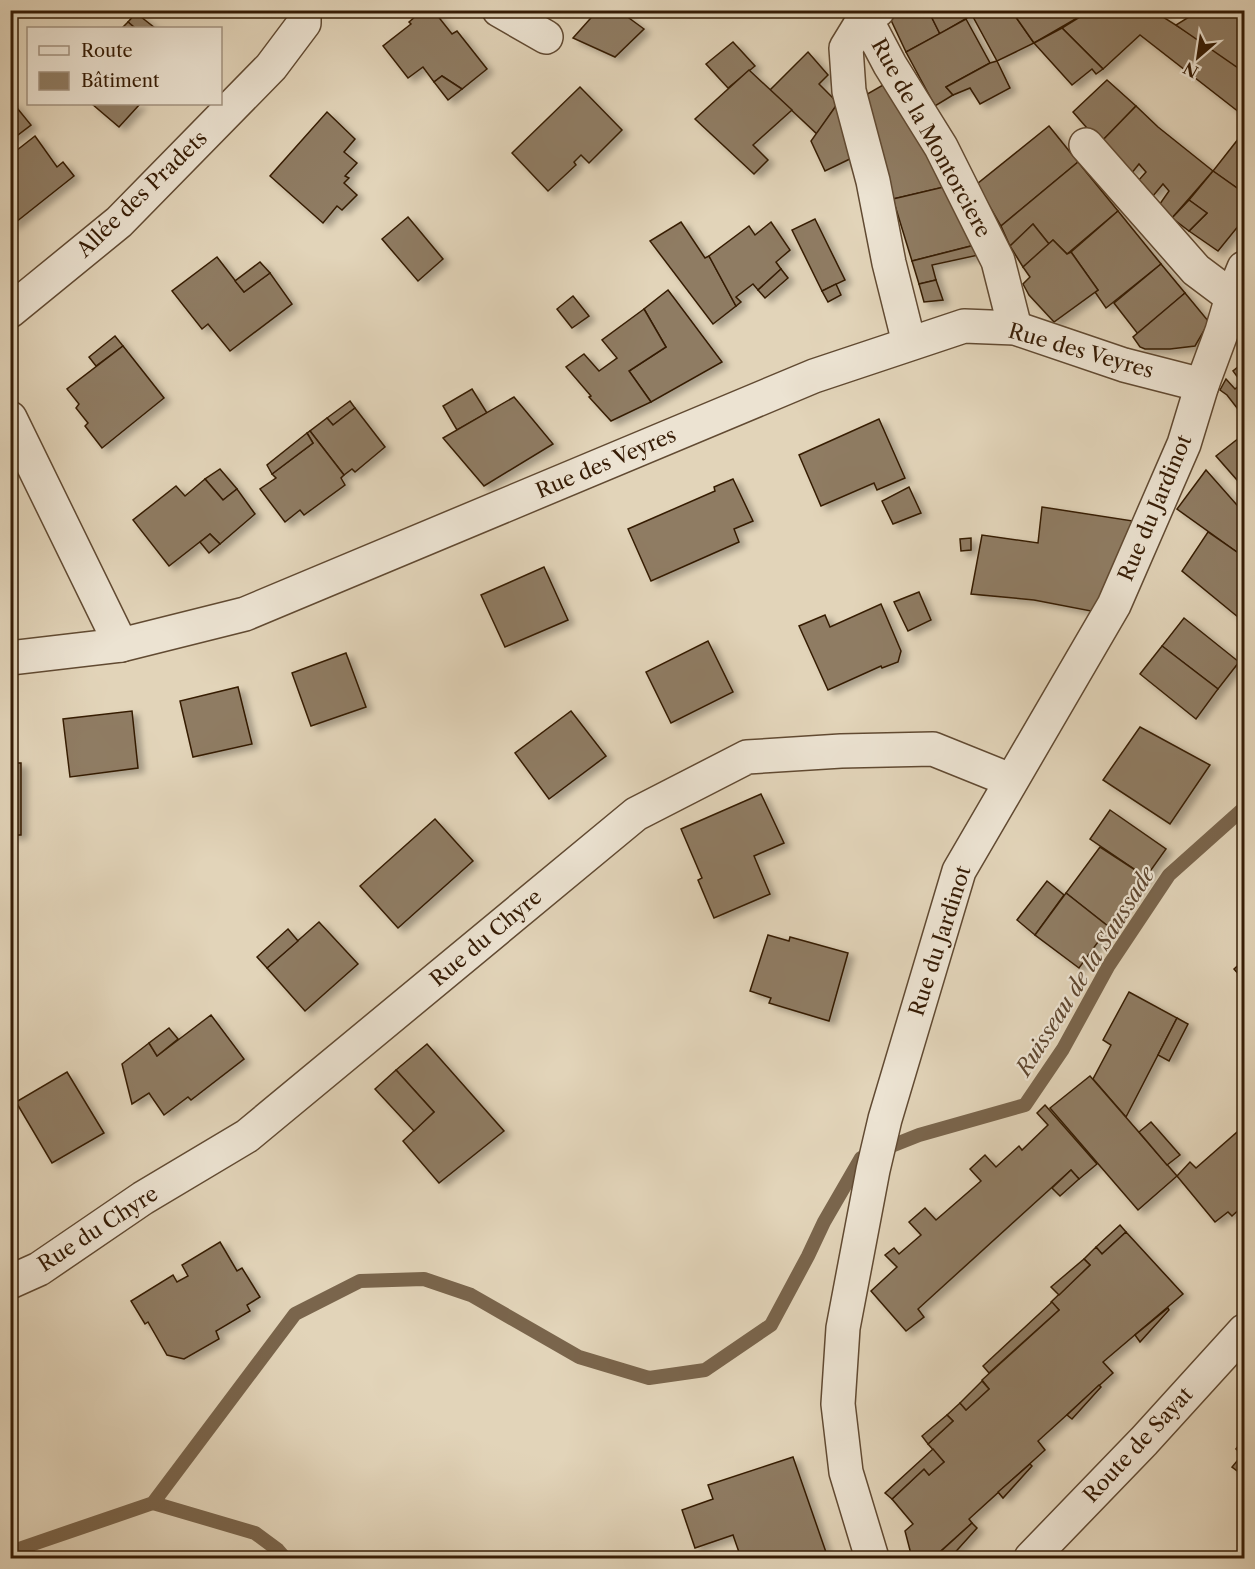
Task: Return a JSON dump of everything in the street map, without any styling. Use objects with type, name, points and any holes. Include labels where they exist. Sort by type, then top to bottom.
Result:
[{"type":"street","name":"Allée des Pradets","points":[[10,311],[119,222],[263,75],[304,23],[304,10]]},
{"type":"street","points":[[499,10],[546,37]]},
{"type":"street","name":"Rue de la Montorciere","points":[[868,13],[890,65],[941,147],[998,261],[1015,328]]},
{"type":"street","name":"Rue de la Montorciere","points":[[868,13],[846,48],[849,91],[873,181],[889,263],[909,343]]},
{"type":"street","points":[[1086,145],[1196,270],[1238,282]]},
{"type":"street","name":"Rue du Jardinot","points":[[872,1558],[846,1472],[838,1404],[843,1328],[885,1119],[959,871],[1114,605],[1184,444],[1202,385],[1233,334],[1238,282]]},
{"type":"street","name":"Rue des Veyres","points":[[10,658],[121,645],[245,614],[814,376],[964,326],[1015,328],[1124,364],[1202,385]]},
{"type":"street","points":[[10,418],[121,645]]},
{"type":"street","name":"Rue du Chyre","points":[[10,1282],[39,1269],[143,1198],[247,1136],[636,814],[747,757],[841,751],[933,749],[1010,780]]},
{"type":"street","name":"Route de Sayat","points":[[1031,1558],[1144,1441],[1245,1330]]},
{"type":"building","points":[[423,10],[433,10],[452,34],[457,31],[487,69],[462,89],[442,76],[434,82],[423,67],[408,78],[383,46],[411,24],[409,22]]},
{"type":"building","points":[[598,10],[618,10],[644,29],[615,57],[573,38]]},
{"type":"building","points":[[903,10],[928,10],[940,34],[906,52],[890,18]]},
{"type":"building","points":[[928,10],[969,10],[972,15],[940,34]]},
{"type":"building","points":[[979,10],[1011,10],[1034,43],[997,61],[972,15]]},
{"type":"building","points":[[1016,10],[1091,10],[1034,43],[1013,13]]},
{"type":"building","points":[[1091,10],[1152,10],[1206,44],[1244,72],[1244,116],[1140,35],[1103,69],[1062,28]]},
{"type":"building","points":[[1200,10],[1229,10],[1244,22],[1244,72],[1176,25]]},
{"type":"building","points":[[136,13],[154,27],[134,27],[128,22]]},
{"type":"building","points":[[966,19],[990,63],[946,87],[953,95],[935,106],[906,52]]},
{"type":"building","points":[[128,22],[134,27],[123,27]]},
{"type":"building","points":[[1062,28],[1103,69],[1096,74],[1092,69],[1072,85],[1034,43]]},
{"type":"building","points":[[733,42],[755,66],[728,88],[706,64]]},
{"type":"building","points":[[808,52],[828,75],[819,84],[838,103],[817,134],[770,90]]},
{"type":"building","points":[[997,61],[1010,88],[980,104],[970,88],[953,95],[946,87],[990,63]]},
{"type":"building","points":[[749,70],[792,110],[753,145],[768,160],[754,174],[695,119]]},
{"type":"building","points":[[442,76],[462,89],[448,100],[434,82]]},
{"type":"building","points":[[1107,80],[1136,106],[1100,143],[1073,112]]},
{"type":"building","points":[[883,85],[948,186],[893,199],[862,97]]},
{"type":"building","points":[[580,87],[622,130],[589,163],[581,155],[574,162],[576,165],[548,191],[512,153]]},
{"type":"building","points":[[13,103],[31,125],[10,141],[10,105]]},
{"type":"building","points":[[838,103],[856,156],[825,171],[811,141]]},
{"type":"building","points":[[93,105],[139,105],[119,127]]},
{"type":"building","points":[[1136,106],[1158,127],[1213,171],[1172,218],[1157,208],[1169,191],[1163,184],[1153,196],[1138,181],[1146,172],[1139,164],[1131,174],[1100,143]]},
{"type":"building","points":[[327,112],[355,139],[344,152],[357,163],[345,176],[349,178],[344,183],[357,195],[342,210],[337,206],[323,223],[270,176]]},
{"type":"building","points":[[1049,126],[1078,162],[1001,226],[977,184]]},
{"type":"building","points":[[35,136],[57,167],[63,162],[74,176],[11,226],[10,152],[12,154]]},
{"type":"building","points":[[1239,138],[1244,143],[1244,193],[1213,171]]},
{"type":"building","points":[[1078,162],[1118,211],[1067,254],[1053,240],[1049,244],[1033,224],[1010,246],[1001,226]]},
{"type":"building","points":[[1213,171],[1244,193],[1244,219],[1218,251],[1189,231],[1207,213],[1189,200]]},
{"type":"building","points":[[948,186],[979,244],[912,261],[893,199]]},
{"type":"building","points":[[1189,200],[1207,213],[1189,231],[1172,218]]},
{"type":"building","points":[[1118,211],[1161,264],[1106,308],[1095,292],[1098,290],[1071,252]]},
{"type":"building","points":[[408,217],[443,259],[418,281],[382,239]]},
{"type":"building","points":[[815,219],[845,280],[822,291],[792,230]]},
{"type":"building","points":[[681,222],[705,258],[709,256],[736,306],[713,324],[650,241]]},
{"type":"building","points":[[771,222],[790,250],[776,262],[781,269],[758,290],[753,284],[736,297],[741,302],[736,306],[709,256],[749,226],[755,235]]},
{"type":"building","points":[[1033,224],[1049,244],[1023,267],[1010,246]]},
{"type":"building","points":[[1053,240],[1067,254],[1071,252],[1098,290],[1054,322],[1029,295],[1023,284],[1030,277],[1023,267]]},
{"type":"building","points":[[979,244],[983,254],[932,265],[936,280],[919,284],[912,261]]},
{"type":"building","points":[[217,257],[244,292],[270,273],[292,304],[230,351],[208,324],[202,329],[172,291]]},
{"type":"building","points":[[260,262],[270,273],[244,292],[235,281]]},
{"type":"building","points":[[1161,264],[1185,293],[1138,334],[1114,303]]},
{"type":"building","points":[[781,269],[788,278],[765,298],[758,290]]},
{"type":"building","points":[[936,280],[943,300],[924,302],[919,284]]},
{"type":"building","points":[[836,284],[841,295],[828,302],[822,291]]},
{"type":"building","points":[[668,290],[722,362],[651,402],[629,371],[666,347],[644,309]]},
{"type":"building","points":[[1185,293],[1209,322],[1195,346],[1170,349],[1140,347],[1133,337]]},
{"type":"building","points":[[573,296],[589,316],[572,328],[557,309]]},
{"type":"building","points":[[644,309],[666,347],[629,371],[651,402],[611,421],[566,367],[584,354],[599,371],[617,358],[602,340]]},
{"type":"building","points":[[115,336],[123,346],[96,366],[89,357]]},
{"type":"building","points":[[123,346],[164,398],[102,448],[85,426],[88,423],[76,408],[79,404],[67,389]]},
{"type":"building","points":[[1244,362],[1244,386],[1233,371]]},
{"type":"building","points":[[1226,379],[1235,389],[1242,383],[1244,386],[1244,417],[1227,395],[1220,390]]},
{"type":"building","points":[[472,389],[487,413],[457,430],[443,406]]},
{"type":"building","points":[[514,397],[553,444],[484,486],[443,438]]},
{"type":"building","points":[[350,401],[355,408],[333,425],[327,418]]},
{"type":"building","points":[[355,408],[385,447],[355,472],[352,469],[344,475],[310,431],[327,418],[333,425]]},
{"type":"building","points":[[879,419],[905,478],[877,490],[874,483],[821,506],[799,455]]},
{"type":"building","points":[[310,431],[344,475],[341,478],[345,485],[304,515],[300,510],[285,522],[260,489],[276,478],[272,474],[313,443],[307,433]]},
{"type":"building","points":[[307,433],[313,443],[272,474],[267,465]]},
{"type":"building","points":[[1244,434],[1244,488],[1216,456]]},
{"type":"building","points":[[220,469],[237,489],[223,500],[205,479]]},
{"type":"building","points":[[1206,470],[1244,513],[1244,557],[1177,509]]},
{"type":"building","points":[[205,479],[223,500],[237,489],[255,514],[220,544],[210,534],[169,566],[133,520],[176,486],[185,496]]},
{"type":"building","points":[[733,479],[753,521],[734,529],[739,542],[651,581],[628,529],[715,491],[714,487]]},
{"type":"building","points":[[909,487],[921,513],[893,524],[882,501]]},
{"type":"building","points":[[1042,507],[1133,521],[1096,612],[1034,600],[971,594],[982,535],[1038,543]]},
{"type":"building","points":[[1208,532],[1244,557],[1242,562],[1244,564],[1244,622],[1182,571]]},
{"type":"building","points":[[210,534],[220,544],[209,553],[200,542]]},
{"type":"building","points":[[971,538],[971,550],[961,551],[960,539]]},
{"type":"building","points":[[544,567],[568,620],[505,647],[481,595]]},
{"type":"building","points":[[919,592],[931,620],[908,631],[894,602]]},
{"type":"building","points":[[881,604],[901,651],[898,662],[882,668],[881,666],[828,690],[799,626],[825,615],[830,627]]},
{"type":"building","points":[[1184,618],[1239,662],[1218,689],[1162,646]]},
{"type":"building","points":[[708,641],[733,692],[671,723],[646,672]]},
{"type":"building","points":[[1162,646],[1218,689],[1196,719],[1140,674]]},
{"type":"building","points":[[346,653],[366,707],[311,726],[292,673]]},
{"type":"building","points":[[238,687],[252,744],[193,757],[180,701]]},
{"type":"building","points":[[132,711],[138,768],[70,777],[63,719]]},
{"type":"building","points":[[571,711],[606,756],[549,799],[515,753]]},
{"type":"building","points":[[1140,727],[1210,765],[1170,824],[1103,780]]},
{"type":"building","points":[[10,763],[21,763],[21,835],[10,835]]},
{"type":"building","points":[[761,794],[784,843],[754,856],[770,894],[714,918],[698,880],[702,878],[681,829]]},
{"type":"building","points":[[1110,810],[1166,849],[1146,877],[1090,839]]},
{"type":"building","points":[[435,819],[473,861],[398,928],[360,886]]},
{"type":"building","points":[[1100,847],[1146,877],[1109,927],[1066,893]]},
{"type":"building","points":[[1047,881],[1064,895],[1035,935],[1017,920]]},
{"type":"building","points":[[1066,893],[1109,927],[1079,968],[1035,935]]},
{"type":"building","points":[[319,922],[358,964],[305,1011],[267,968]]},
{"type":"building","points":[[288,929],[298,941],[267,968],[257,957]]},
{"type":"building","points":[[768,935],[789,941],[790,937],[848,953],[829,1021],[769,1003],[771,998],[750,991]]},
{"type":"building","points":[[1244,960],[1244,974],[1241,977],[1234,969]]},
{"type":"building","points":[[1129,992],[1177,1018],[1126,1117],[1093,1079],[1111,1045],[1103,1040]]},
{"type":"building","points":[[211,1015],[244,1059],[191,1100],[188,1097],[164,1115],[149,1093],[132,1104],[122,1064],[149,1043],[157,1056]]},
{"type":"building","points":[[1177,1018],[1188,1024],[1169,1061],[1158,1055]]},
{"type":"building","points":[[169,1028],[178,1039],[157,1056],[149,1043]]},
{"type":"building","points":[[427,1044],[504,1131],[439,1183],[403,1141],[434,1112],[396,1070]]},
{"type":"building","points":[[396,1070],[434,1112],[414,1131],[375,1089]]},
{"type":"building","points":[[67,1072],[104,1133],[52,1163],[16,1102]]},
{"type":"building","points":[[1090,1076],[1177,1176],[1138,1210],[1050,1108]]},
{"type":"building","points":[[1045,1105],[1097,1164],[1079,1179],[1071,1170],[918,1309],[924,1317],[906,1331],[871,1291],[897,1267],[885,1255],[894,1248],[899,1254],[921,1235],[909,1222],[925,1208],[936,1220],[981,1181],[970,1169],[985,1155],[996,1167],[1019,1146],[1022,1150],[1048,1125],[1037,1113]]},
{"type":"building","points":[[1151,1122],[1180,1155],[1167,1165],[1139,1132]]},
{"type":"building","points":[[1244,1126],[1244,1205],[1232,1216],[1228,1212],[1215,1222],[1177,1176],[1190,1162],[1196,1168]]},
{"type":"building","points":[[1071,1170],[1079,1179],[1060,1196],[1052,1188]]},
{"type":"building","points":[[1120,1225],[1126,1232],[1102,1254],[1096,1247]]},
{"type":"building","points":[[1126,1232],[1183,1294],[1103,1362],[1113,1373],[1038,1441],[1045,1450],[969,1519],[972,1523],[933,1558],[912,1558],[905,1531],[913,1524],[892,1499],[924,1469],[929,1475],[944,1462],[928,1444],[953,1421],[947,1415],[960,1403],[966,1410],[989,1389],[982,1380],[1059,1310],[1051,1302],[1090,1265],[1084,1259],[1096,1247],[1102,1254]]},
{"type":"building","points":[[220,1242],[237,1271],[242,1268],[260,1297],[247,1305],[250,1311],[216,1331],[219,1339],[184,1359],[167,1355],[148,1322],[145,1324],[131,1301],[173,1275],[177,1282],[188,1276],[182,1265]]},
{"type":"building","points":[[1084,1259],[1090,1265],[1059,1295],[1051,1287]]},
{"type":"building","points":[[1052,1302],[1059,1310],[989,1373],[983,1366]]},
{"type":"building","points":[[1168,1308],[1169,1310],[1140,1342],[1135,1335]]},
{"type":"building","points":[[982,1381],[989,1389],[966,1410],[960,1403]]},
{"type":"building","points":[[1099,1385],[1101,1387],[1072,1419],[1067,1415]]},
{"type":"building","points":[[947,1415],[953,1421],[928,1444],[922,1436]]},
{"type":"building","points":[[1244,1438],[1244,1476],[1232,1467],[1242,1455],[1236,1449]]},
{"type":"building","points":[[933,1449],[944,1462],[929,1475],[924,1469],[892,1499],[885,1493]]},
{"type":"building","points":[[793,1457],[828,1558],[741,1558],[733,1535],[695,1548],[682,1510],[713,1499],[708,1485]]},
{"type":"building","points":[[1030,1464],[1032,1466],[1003,1498],[998,1492]]},
{"type":"building","points":[[972,1523],[977,1528],[950,1558],[945,1558],[939,1553]]},
{"type":"waterway","name":"Ruisseau de la Saussade","points":[[10,1552],[153,1503],[295,1314],[360,1281],[424,1279],[471,1295],[579,1357],[649,1378],[705,1370],[771,1325],[824,1222],[861,1158],[919,1135],[1025,1105],[1063,1049],[1109,965],[1169,875],[1244,808]]},
{"type":"waterway","points":[[153,1503],[255,1533],[285,1558]]}]
